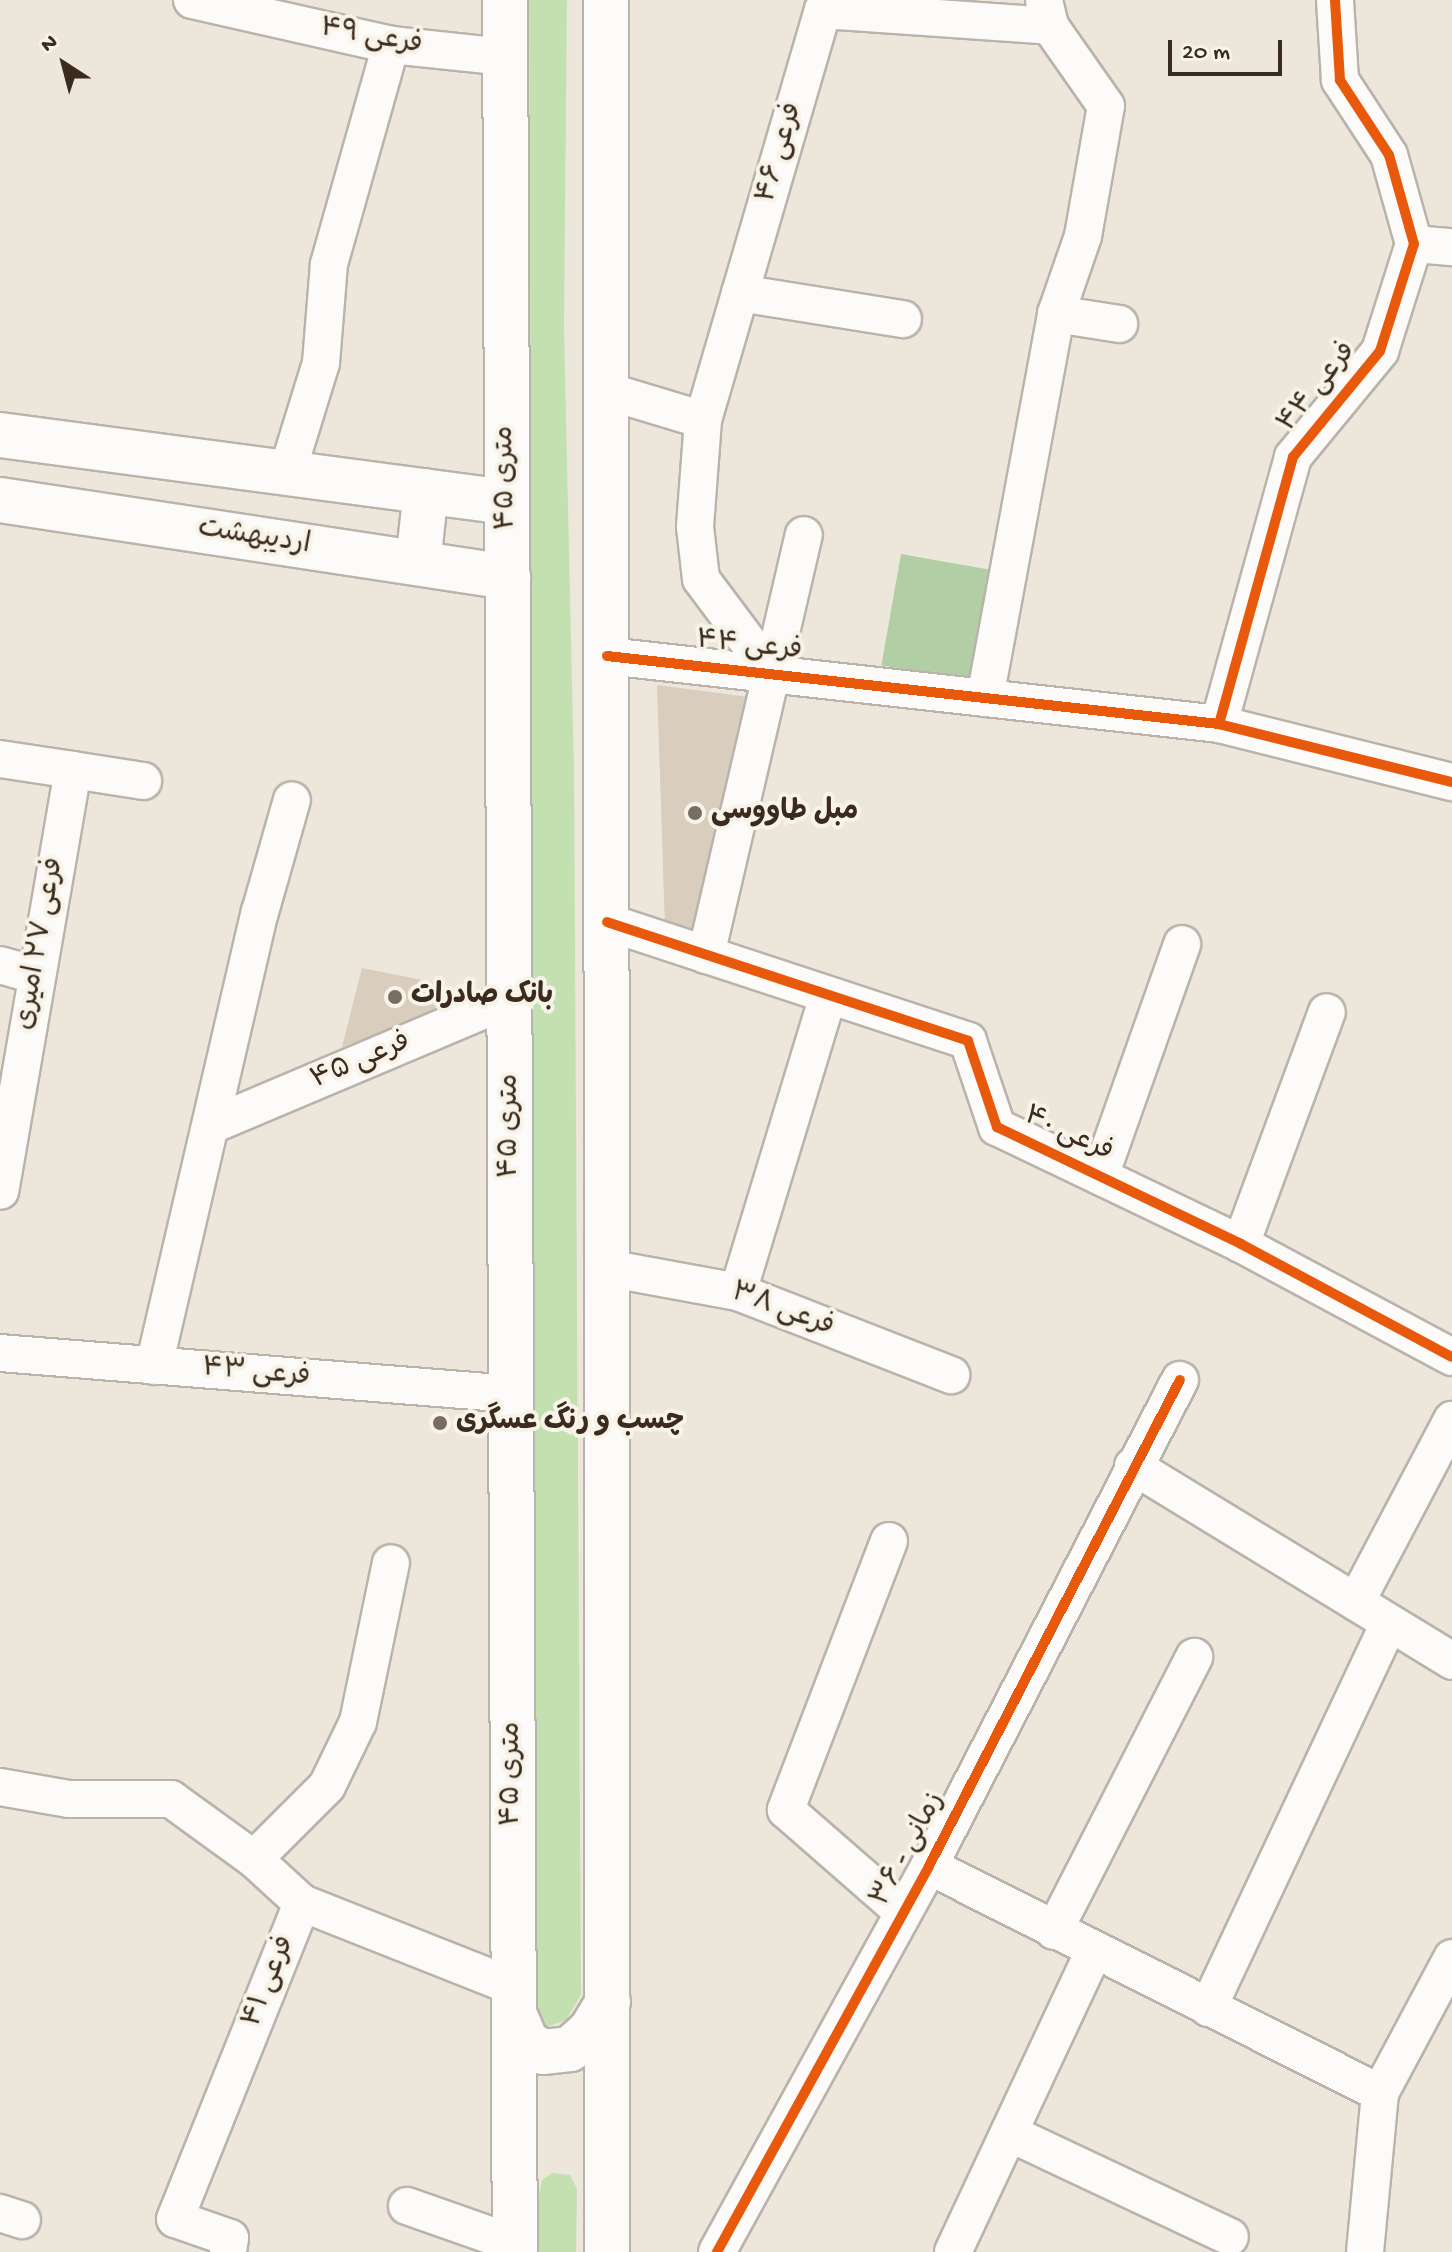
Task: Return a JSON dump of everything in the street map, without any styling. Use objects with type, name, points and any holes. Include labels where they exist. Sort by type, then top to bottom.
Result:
[{"type":"main road","name":"۴۵ متری","points":[[505,0],[515,2248]]},
{"type":"main road","points":[[606,0],[607,2252]]},
{"type":"main road","points":[[0,435],[286,476],[506,502]]},
{"type":"main road","points":[[418,563],[426,491]]},
{"type":"main road","name":"اردیبهشت","points":[[0,500],[508,577]]},
{"type":"main road","points":[[514,2000],[527,2043],[543,2052],[570,2049],[591,2030],[608,2002]]},
{"type":"street","name":"فرعی ۴۹","points":[[192,0],[391,45],[506,57]]},
{"type":"street","points":[[1335,0],[1340,80],[1389,155],[1414,244],[1452,247]]},
{"type":"street","name":"فرعی ۴۶","points":[[772,674],[701,579],[695,527],[703,420],[823,5],[1047,13]]},
{"type":"street","points":[[985,698],[1056,314],[1083,236],[1106,106],[1047,13]]},
{"type":"street","points":[[286,476],[321,363],[329,264],[391,45]]},
{"type":"street","name":"فرعی ۴۴","points":[[1219,724],[1293,457],[1380,351],[1414,244]]},
{"type":"street","points":[[740,293],[903,319]]},
{"type":"street","points":[[1056,314],[1119,324]]},
{"type":"street","points":[[607,391],[703,420]]},
{"type":"street","points":[[706,955],[804,535]]},
{"type":"street","name":"فرعی ۴۴","points":[[607,656],[1219,724],[1452,782]]},
{"type":"street","points":[[0,759],[143,781]]},
{"type":"street","name":"فرعی ۲۷ امیری","points":[[0,1191],[34,975],[73,770]]},
{"type":"street","points":[[154,1366],[260,912],[292,800]]},
{"type":"street","name":"فرعی ۴۰","points":[[607,922],[968,1041],[997,1127],[1241,1244],[1452,1357]]},
{"type":"street","points":[[1100,1176],[1182,944]]},
{"type":"street","points":[[0,965],[34,975]]},
{"type":"street","points":[[738,1292],[828,995]]},
{"type":"street","name":"فرعی ۴۵","points":[[212,1125],[510,999]]},
{"type":"street","points":[[1241,1244],[1327,1012]]},
{"type":"street","name":"فرعی ۳۸","points":[[607,1268],[738,1292],[951,1375]]},
{"type":"street","name":"فرعی ۴۳","points":[[0,1353],[512,1394]]},
{"type":"street","name":"۳۶ - زمانی","points":[[717,2252],[929,1866],[1180,1380]]},
{"type":"street","points":[[1356,1602],[1452,1420]]},
{"type":"street","points":[[1133,1466],[1452,1661]]},
{"type":"street","points":[[889,1541],[786,1810],[903,1912]]},
{"type":"street","points":[[254,1859],[327,1786],[358,1722],[391,1563]]},
{"type":"street","points":[[1208,2008],[1389,1623]]},
{"type":"street","points":[[1054,1931],[1194,1657]]},
{"type":"street","points":[[0,1787],[69,1799],[171,1799],[254,1859],[302,1903]]},
{"type":"street","points":[[929,1866],[1380,2093]]},
{"type":"street","name":"فرعی ۴۱","points":[[229,2245],[175,2219],[302,1903],[514,2000]]},
{"type":"street","points":[[953,2252],[1094,1951]]},
{"type":"street","points":[[1365,2252],[1380,2093],[1452,1958]]},
{"type":"street","points":[[1009,2133],[1230,2237]]},
{"type":"street","points":[[407,2206],[515,2248]]},
{"type":"green space","points":[[529,0],[567,0],[564,327],[574,772],[581,1995],[566,2020],[547,2027],[529,2004],[535,1670]]},
{"type":"green space","points":[[901,554],[989,569],[969,681],[881,665]]},
{"type":"green space","points":[[552,2173],[570,2175],[577,2189],[576,2252],[537,2252],[537,2205],[542,2180]]},
{"type":"building","name":"مبل طاووسی","points":[[657,685],[757,698],[700,930],[665,927]]},
{"type":"building","name":"بانک صادرات","points":[[362,968],[433,982],[436,1013],[342,1047]]},
{"type":"cycle path","points":[[1219,724],[1293,457],[1380,351],[1414,244],[1389,155],[1340,80],[1335,0]]},
{"type":"cycle path","points":[[607,656],[1219,724],[1452,782]]},
{"type":"cycle path","points":[[607,922],[968,1041],[997,1127],[1241,1244],[1452,1357]]},
{"type":"cycle path","points":[[717,2252],[929,1866],[1180,1380]]},
{"type":"place","name":"مبل طاووسی","points":[[695,813]]},
{"type":"place","name":"بانک صادرات","points":[[395,997]]},
{"type":"place","name":"چسب و رنگ عسگری","points":[[440,1423]]}]
